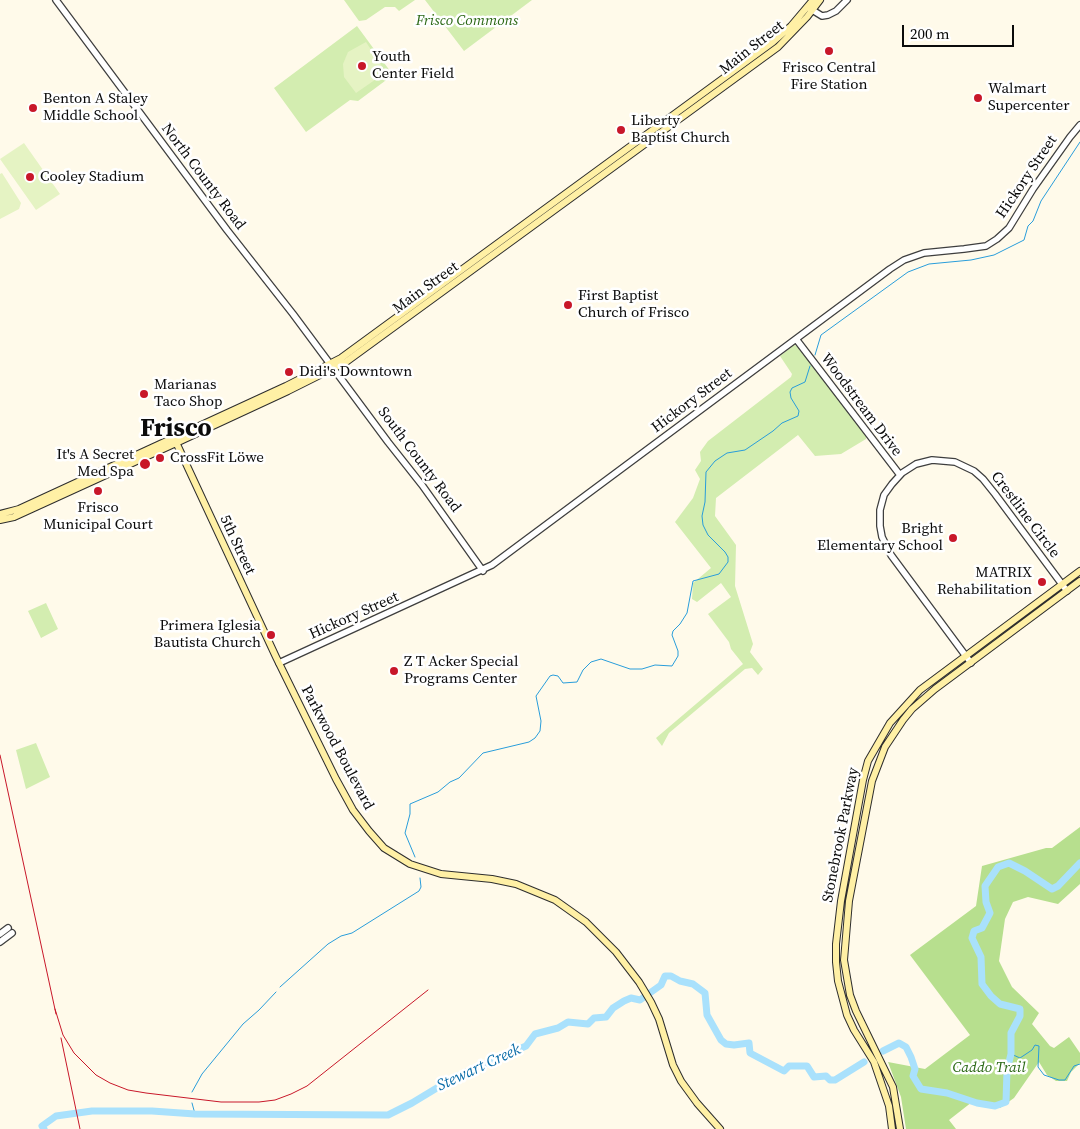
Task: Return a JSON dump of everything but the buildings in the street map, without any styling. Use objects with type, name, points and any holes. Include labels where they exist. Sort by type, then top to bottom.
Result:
[{"type":"main road","name":"Main Street","points":[[810,9],[813,0]]},
{"type":"main road","name":"Main Street","points":[[367,343],[392,320],[525,228],[644,141],[773,42],[820,0]]},
{"type":"main road","name":"Main Street","points":[[0,520],[14,517],[332,366],[367,343],[380,337],[491,252]]},
{"type":"main road","points":[[380,337],[393,324],[392,320]]},
{"type":"main road","name":"Main Street","points":[[0,514],[19,509],[175,440]]},
{"type":"main road","name":"5th Street","points":[[175,440],[279,663]]},
{"type":"main road","name":"Stonebrook Parkway","points":[[892,1129],[889,1106],[874,1062],[847,1015],[837,971],[837,923],[862,780],[874,750],[890,723],[911,699],[930,682],[1080,571]]},
{"type":"main road","name":"Stonebrook Parkway","points":[[900,1129],[893,1086],[856,1011],[850,995],[846,972],[845,943],[853,884],[872,781],[885,747],[912,708],[1080,582]]},
{"type":"main road","name":"Parkwood Boulevard","points":[[279,663],[346,799],[363,825],[384,848],[401,860],[429,871],[503,881],[530,889],[555,900],[576,914],[596,931],[639,982],[651,1002],[673,1065],[681,1081],[697,1104],[720,1129]]},
{"type":"main road","points":[[845,882],[853,884]]},
{"type":"main road","points":[[837,971],[846,972]]},
{"type":"main road","points":[[889,1106],[897,1104]]},
{"type":"street","name":"North County Road","points":[[56,0],[227,230],[332,366]]},
{"type":"street","points":[[810,9],[822,16],[828,15],[836,11],[847,0]]},
{"type":"street","name":"Hickory Street","points":[[279,663],[483,571],[904,260],[924,253],[964,250],[986,246],[997,239],[1009,228],[1026,199],[1080,125]]},
{"type":"street","name":"Woodstream Drive","points":[[796,339],[900,475],[884,495],[880,510],[882,537],[891,555],[971,663]]},
{"type":"street","name":"South County Road","points":[[332,366],[447,518],[483,571]]},
{"type":"street","name":"Crestline Circle","points":[[900,475],[916,464],[932,460],[955,462],[974,471],[995,494],[1067,591]]},
{"type":"street","points":[[0,934],[10,931],[0,942]]},
{"type":"green space","name":"Frisco Commons","points":[[344,0],[415,0],[399,11],[395,7],[385,7],[366,20],[359,21]]},
{"type":"green space","name":"Frisco Commons","points":[[425,0],[532,0],[464,51]]},
{"type":"green space","points":[[357,26],[393,75],[358,101],[350,100],[306,132],[274,88]]},
{"type":"green space","name":"Youth Center Field","points":[[366,42],[385,71],[356,93],[344,77],[343,64],[348,52]]},
{"type":"green space","name":"Cooley Stadium","points":[[24,143],[60,194],[36,210],[0,159]]},
{"type":"green space","points":[[2,173],[21,203],[19,209],[0,219],[0,174]]},
{"type":"green space","points":[[794,345],[797,346],[854,420],[866,436],[866,439],[841,454],[815,456],[798,435],[716,498],[715,516],[736,545],[735,586],[753,644],[750,652],[763,669],[758,675],[752,668],[745,669],[669,733],[662,746],[656,738],[743,664],[708,614],[731,597],[721,583],[697,602],[692,599],[693,583],[711,568],[675,522],[693,498],[700,479],[695,470],[701,461],[700,452],[708,441],[791,377],[792,374],[780,356]]},
{"type":"green space","points":[[46,603],[58,629],[41,638],[28,611]]},
{"type":"green space","points":[[36,743],[50,777],[26,789],[16,750]]},
{"type":"green space","name":"Caddo Trail","points":[[1080,827],[1080,884],[1058,904],[1028,897],[1013,902],[1005,919],[999,961],[1012,987],[1039,1013],[1032,1024],[1050,1046],[1054,1048],[1069,1037],[1080,1053],[1080,1063],[1071,1072],[1067,1081],[1056,1081],[1047,1075],[1039,1062],[1014,1098],[1000,1108],[972,1102],[949,1120],[956,1129],[906,1129],[901,1097],[888,1062],[925,1069],[970,1035],[910,955],[976,906],[982,866],[1052,848]]},
{"type":"waterway","points":[[815,355],[821,335],[908,272],[929,264],[971,260],[994,255],[1024,240],[1028,226],[1033,221],[1041,201],[1080,142]]},
{"type":"waterway","points":[[415,857],[405,833],[410,814],[410,804],[438,792],[450,782],[459,778],[483,753],[529,742],[535,738],[540,731],[541,721],[536,696],[550,676],[558,676],[563,683],[577,682],[583,670],[591,662],[601,659],[630,669],[642,669],[655,665],[672,666],[678,656],[672,635],[687,613],[693,581],[719,574],[728,562],[725,552],[708,535],[703,525],[702,516],[705,502],[706,472],[715,461],[727,453],[745,450],[782,423],[798,416],[799,411],[791,398],[790,392],[792,388],[805,382],[810,366]]},
{"type":"waterway","name":"Stewart Creek","points":[[883,1051],[899,1043],[906,1047],[915,1069],[913,1076],[921,1089],[947,1093],[977,1103],[995,1106],[1006,1102],[1007,1070],[1011,1054],[1011,1033],[1020,1016],[1020,1009],[1000,1004],[982,984],[981,957],[972,938],[974,931],[982,928],[990,913],[986,902],[985,886],[998,867],[1009,863],[1052,889],[1058,886],[1080,863]]},
{"type":"waterway","points":[[280,987],[328,944],[341,936],[352,933],[419,891],[421,887],[420,878]]},
{"type":"waterway","name":"Stewart Creek","points":[[44,1129],[42,1126],[56,1116],[92,1111],[152,1111],[195,1114],[388,1115],[455,1077],[526,1046],[535,1034],[558,1028],[568,1022],[588,1024],[594,1018],[606,1017],[613,1008],[624,1001],[631,998],[640,1000],[661,985],[665,976],[671,976],[680,981],[693,984],[705,993],[707,1015],[721,1040],[726,1044],[749,1043],[750,1053],[784,1071],[789,1066],[807,1066],[814,1077],[826,1076],[830,1080],[835,1080],[864,1062]]},
{"type":"waterway","points":[[192,1092],[202,1074],[243,1024],[276,992]]},
{"type":"waterway","points":[[1011,1054],[1020,1058],[1032,1050],[1035,1045],[1039,1046],[1038,1067],[1044,1075],[1059,1080],[1065,1080],[1074,1066],[1080,1064]]},
{"type":"waterway","points":[[192,1103],[195,1114]]},
{"type":"railway","points":[[0,755],[56,1014]]},
{"type":"railway","points":[[55,1009],[63,1035],[74,1053],[96,1075],[110,1083],[128,1090],[146,1093],[221,1102],[259,1102],[275,1100],[307,1086],[428,990]]},
{"type":"railway","points":[[61,1038],[80,1129]]},
{"type":"place","name":"Frisco Central Fire Station","points":[[829,51]]},
{"type":"place","name":"Youth Center Field","points":[[362,66]]},
{"type":"place","name":"Walmart Supercenter","points":[[978,98]]},
{"type":"place","name":"Benton A Staley Middle School","points":[[33,108]]},
{"type":"place","name":"Liberty Baptist Church","points":[[621,130]]},
{"type":"place","name":"Cooley Stadium","points":[[30,177]]},
{"type":"place","name":"First Baptist Church of Frisco","points":[[568,305]]},
{"type":"place","name":"Didi's Downtown","points":[[289,372]]},
{"type":"place","name":"Marianas Taco Shop","points":[[144,394]]},
{"type":"place","name":"CrossFit Löwe","points":[[160,458]]},
{"type":"place","name":"It's A Secret Med Spa","points":[[145,464]]},
{"type":"place","name":"Frisco Municipal Court","points":[[98,491]]},
{"type":"place","name":"Bright Elementary School","points":[[953,538]]},
{"type":"place","name":"MATRIX Rehabilitation","points":[[1042,582]]},
{"type":"place","name":"Primera Iglesia Bautista Church","points":[[271,635]]},
{"type":"place","name":"Z T Acker Special Programs Center","points":[[394,671]]},
{"type":"district","name":"Frisco","points":[[176,430]]}]
